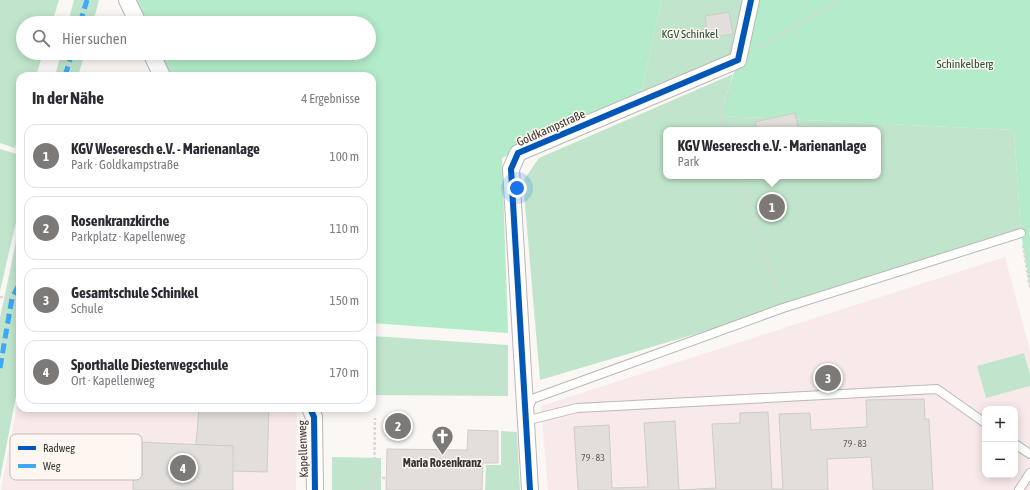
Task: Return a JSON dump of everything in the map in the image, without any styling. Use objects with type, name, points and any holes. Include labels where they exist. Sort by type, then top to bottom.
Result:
[{"type":"street","points":[[127,0],[135,16]]},
{"type":"street","points":[[738,60],[751,0]]},
{"type":"street","points":[[155,60],[160,72]]},
{"type":"street","name":"Goldkampstraße","points":[[530,490],[511,169],[518,153],[738,60]]},
{"type":"street","name":"Kapellenweg","points":[[312,412],[314,417],[315,490]]},
{"type":"lane","points":[[525,421],[532,399],[784,308],[1020,234]]},
{"type":"lane","points":[[525,421],[577,408],[937,389],[982,421]]},
{"type":"lane","points":[[1018,446],[1030,454]]},
{"type":"lane","points":[[1019,490],[1030,473]]},
{"type":"path","points":[[723,127],[720,116],[738,60],[840,0]]},
{"type":"path","points":[[740,179],[784,308]]},
{"type":"path","points":[[1020,234],[1030,288]]},
{"type":"path","points":[[0,297],[12,298]]},
{"type":"path","points":[[374,490],[375,418]]},
{"type":"path","points":[[362,490],[374,478],[386,478]]},
{"type":"shaded area","points":[[1005,257],[1030,351],[1030,490],[548,490],[541,406]]},
{"type":"shaded area","points":[[16,411],[296,412],[296,490],[1,490],[10,443],[10,480],[142,480],[142,434],[12,434]]},
{"type":"green space","points":[[0,0],[59,0],[54,16],[16,16],[16,60],[41,60],[37,72],[16,72],[16,144],[15,148],[0,143]]},
{"type":"green space","points":[[74,0],[99,0],[95,16],[70,16]]},
{"type":"green space","points":[[130,0],[662,0],[641,92],[502,158],[508,333],[376,323],[376,72],[166,72],[160,60],[376,60],[376,16],[138,16]]},
{"type":"green space","name":"KGV Schinkel","points":[[662,0],[744,0],[732,54],[641,92]]},
{"type":"green space","name":"Schinkelberg","points":[[752,0],[1030,0],[1030,288],[1021,233],[1014,130],[720,116],[738,60]]},
{"type":"green space","points":[[59,60],[83,60],[79,72],[56,72]]},
{"type":"green space","points":[[733,74],[720,116],[1014,130],[1021,233],[783,308],[540,380],[523,181],[539,158]]},
{"type":"green space","points":[[0,149],[16,154],[16,222],[0,291]]},
{"type":"green space","points":[[16,242],[16,396],[0,479],[0,318]]},
{"type":"green space","points":[[376,336],[508,345],[508,396],[376,395]]},
{"type":"green space","points":[[1024,353],[1030,375],[1030,386],[986,398],[977,366]]},
{"type":"green space","points":[[501,431],[517,432],[520,490],[485,490],[486,465],[501,465]]},
{"type":"green space","points":[[332,457],[381,458],[381,490],[332,490]]},
{"type":"building","points":[[729,12],[733,34],[708,38],[705,16]]},
{"type":"building","points":[[795,113],[798,127],[756,127],[755,122]]},
{"type":"building","points":[[924,399],[925,419],[929,419],[933,490],[873,490],[871,457],[827,459],[828,490],[679,490],[716,488],[712,424],[740,423],[740,413],[768,412],[772,489],[783,489],[779,414],[810,413],[811,430],[867,427],[866,400]]},
{"type":"building","points":[[199,412],[269,412],[267,472],[232,471],[233,446],[196,445]]},
{"type":"building","points":[[675,421],[679,490],[578,490],[574,427],[609,425],[612,488],[648,487],[644,423]]},
{"type":"building","name":"Maria Rosenkranz","points":[[468,430],[498,431],[498,463],[483,463],[482,490],[386,490],[387,449],[467,450]]},
{"type":"building","points":[[142,442],[233,446],[233,490],[133,490],[133,480],[142,480]]},
{"type":"marked path","points":[[82,16],[87,0]]},
{"type":"marked path","points":[[66,72],[70,60]]},
{"type":"marked path","points":[[0,368],[12,298],[16,290]]},
{"type":"cycle path","points":[[530,490],[511,169],[518,153],[738,60],[751,0]]},
{"type":"cycle path","points":[[312,412],[314,417],[315,490]]},
{"type":"place","name":"KGV Weseresch e.V. - Marienanlage","points":[[772,207]]},
{"type":"place","name":"Gesamtschule Schinkel","points":[[828,378]]},
{"type":"place","name":"Rosenkranzkirche","points":[[398,426]]},
{"type":"place","name":"Maria Rosenkranz","points":[[442,456]]},
{"type":"place","name":"Sporthalle Diesterwegschule","points":[[183,468]]}]
